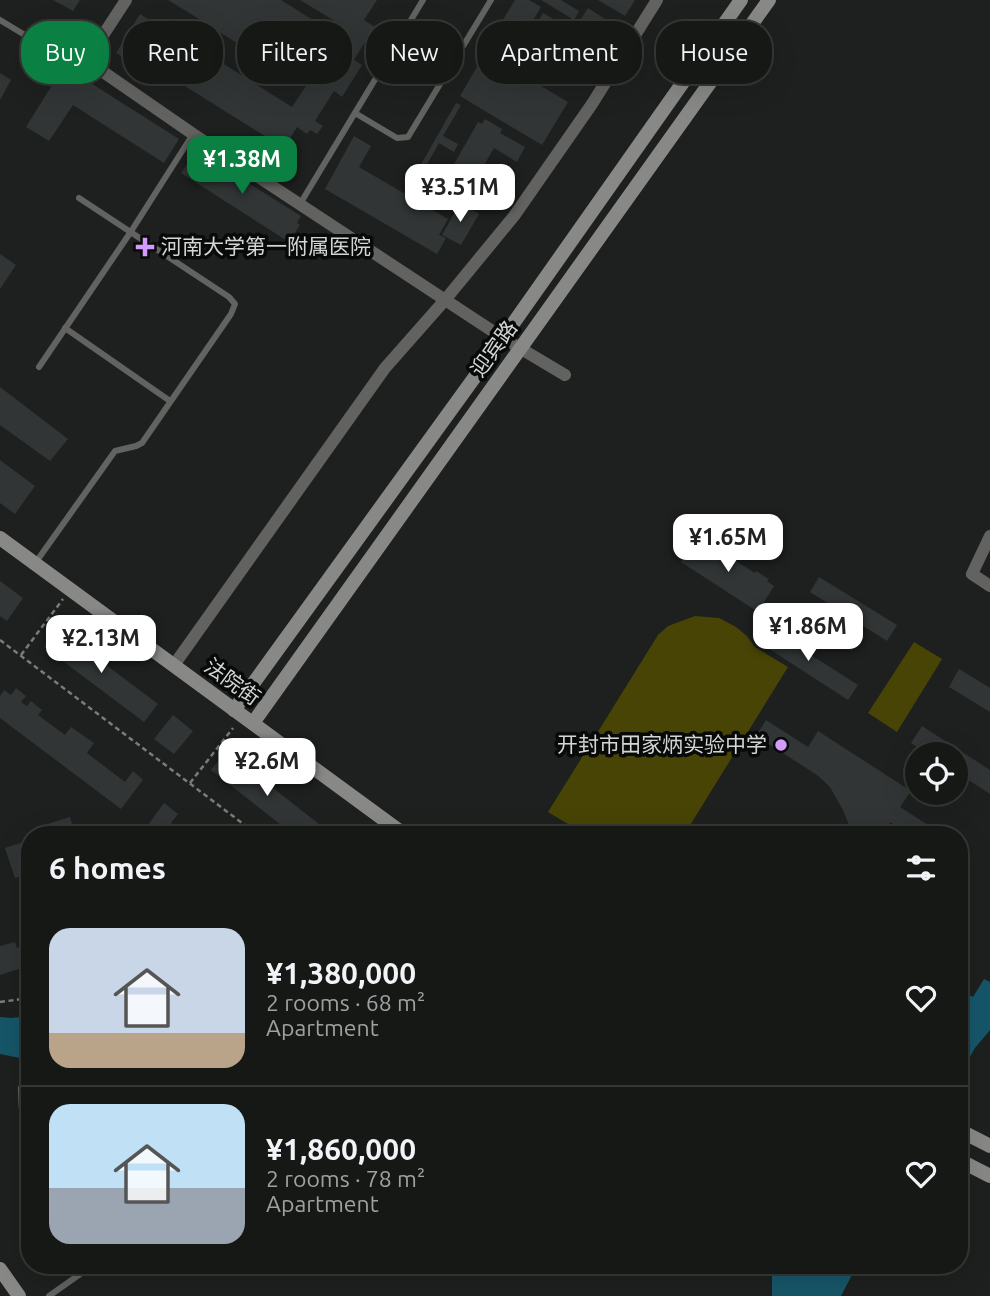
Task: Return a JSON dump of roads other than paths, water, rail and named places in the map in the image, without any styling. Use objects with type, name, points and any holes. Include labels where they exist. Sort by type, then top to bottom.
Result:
[{"type":"main road","name":"迎宾路","points":[[243,716],[503,338],[741,0]]},
{"type":"main road","name":"迎宾路","points":[[243,716],[520,349],[769,0]]},
{"type":"main road","name":"法院街","points":[[0,538],[393,826]]},
{"type":"main road","points":[[968,1135],[990,1146]]},
{"type":"main road","points":[[968,1165],[990,1176]]},
{"type":"main road","points":[[0,1269],[19,1296]]},
{"type":"street","points":[[109,26],[126,0]]},
{"type":"street","points":[[174,666],[385,368],[514,216],[592,104],[657,0]]},
{"type":"street","points":[[109,76],[445,300],[565,375]]},
{"type":"street","points":[[990,536],[972,574],[990,586]]},
{"type":"lane","points":[[300,204],[423,0]]},
{"type":"lane","points":[[355,113],[397,138],[408,137],[491,0]]},
{"type":"lane","points":[[0,20],[21,33]]},
{"type":"lane","points":[[39,367],[194,134]]},
{"type":"lane","points":[[35,564],[115,452],[139,445],[231,314],[235,304],[229,297],[79,198]]},
{"type":"lane","points":[[65,328],[170,401]]},
{"type":"lane","points":[[49,1296],[80,1274]]},
{"type":"water","points":[[984,979],[990,982],[990,1030],[968,1060],[968,997],[973,997]]},
{"type":"water","points":[[0,1017],[21,1017],[21,1058],[0,1054]]},
{"type":"water","points":[[771,1274],[852,1274],[841,1296],[772,1296]]},
{"type":"place","name":"河南大学第一附属医院","points":[[145,247]]},
{"type":"place","name":"开封市田家炳实验中学","points":[[781,745]]}]
